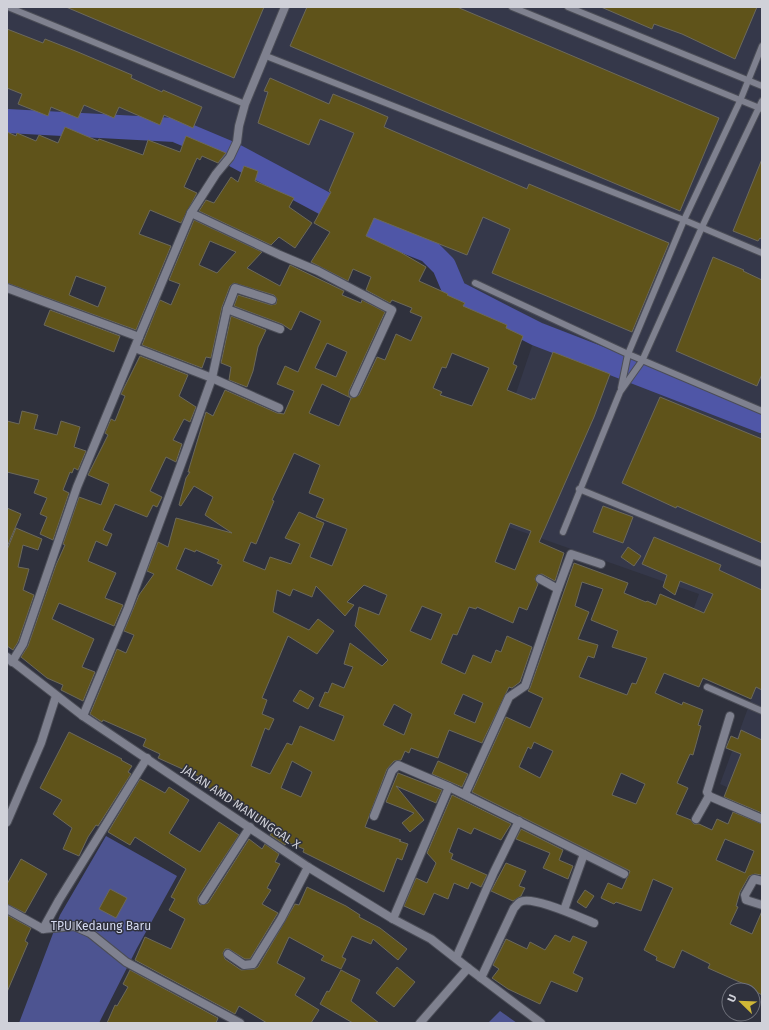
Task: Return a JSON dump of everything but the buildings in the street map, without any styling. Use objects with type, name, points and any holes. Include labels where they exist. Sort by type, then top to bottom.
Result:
[{"type":"street","points":[[10,660],[22,644],[78,488],[139,336],[191,213],[216,174],[230,156],[237,142],[239,126],[245,104],[285,7]]},
{"type":"street","points":[[191,213],[280,255],[318,271],[392,310],[354,393]]},
{"type":"street","points":[[83,716],[128,608],[212,378],[227,309],[235,288],[272,300]]},
{"type":"street","points":[[7,298],[8,289],[139,336]]},
{"type":"street","points":[[227,309],[280,329]]},
{"type":"street","points":[[135,348],[212,378],[279,408]]},
{"type":"street","points":[[465,794],[509,697],[525,686],[571,554],[601,564]]},
{"type":"street","points":[[540,579],[558,589]]},
{"type":"street","name":"JALAN AMD MANUNGGAL X","points":[[10,660],[83,716],[308,867],[393,919],[431,939],[541,1023]]},
{"type":"street","points":[[7,822],[38,750],[56,696]]},
{"type":"street","points":[[696,820],[709,796],[707,792],[730,716]]},
{"type":"street","points":[[43,929],[59,900],[147,758]]},
{"type":"street","points":[[374,816],[392,771],[398,765],[465,794],[624,874]]},
{"type":"street","points":[[393,919],[449,787]]},
{"type":"street","points":[[709,796],[762,819]]},
{"type":"street","points":[[456,958],[494,872],[519,821]]},
{"type":"street","points":[[203,900],[250,827]]},
{"type":"street","points":[[564,910],[584,854]]},
{"type":"street","points":[[228,954],[244,965],[253,964],[281,919],[308,867]]},
{"type":"street","points":[[762,880],[754,879],[745,895],[746,900],[762,905]]},
{"type":"street","points":[[481,978],[514,908],[521,901],[530,900],[564,910],[594,923]]},
{"type":"street","points":[[7,909],[43,929],[74,926],[90,934],[126,962],[240,1023]]},
{"type":"street","points":[[420,1023],[468,968]]},
{"type":"lane","points":[[8,7],[245,104]]},
{"type":"lane","points":[[512,7],[740,101],[761,106],[702,227],[642,361],[620,392]]},
{"type":"lane","points":[[568,7],[762,86]]},
{"type":"lane","points":[[563,532],[579,489],[620,392],[628,354],[684,220],[740,101],[762,46]]},
{"type":"lane","points":[[266,56],[702,227],[762,253]]},
{"type":"lane","points":[[475,283],[642,361],[762,411]]},
{"type":"lane","points":[[579,489],[762,564]]},
{"type":"lane","points":[[707,687],[762,711]]},
{"type":"shaded area","points":[[7,7],[762,7],[762,803],[720,784],[755,689],[677,655],[699,594],[475,515],[535,337],[452,296],[438,253],[252,160],[178,129],[7,125]]},
{"type":"green space","name":"TPU Kedaung Baru","points":[[106,836],[177,876],[137,948],[99,1023],[19,1023],[60,915]]},
{"type":"green space","points":[[500,1011],[517,1023],[488,1023]]},
{"type":"waterway","points":[[7,121],[175,130],[232,154],[365,225],[429,251],[444,266],[455,292],[537,334],[762,421]]}]
